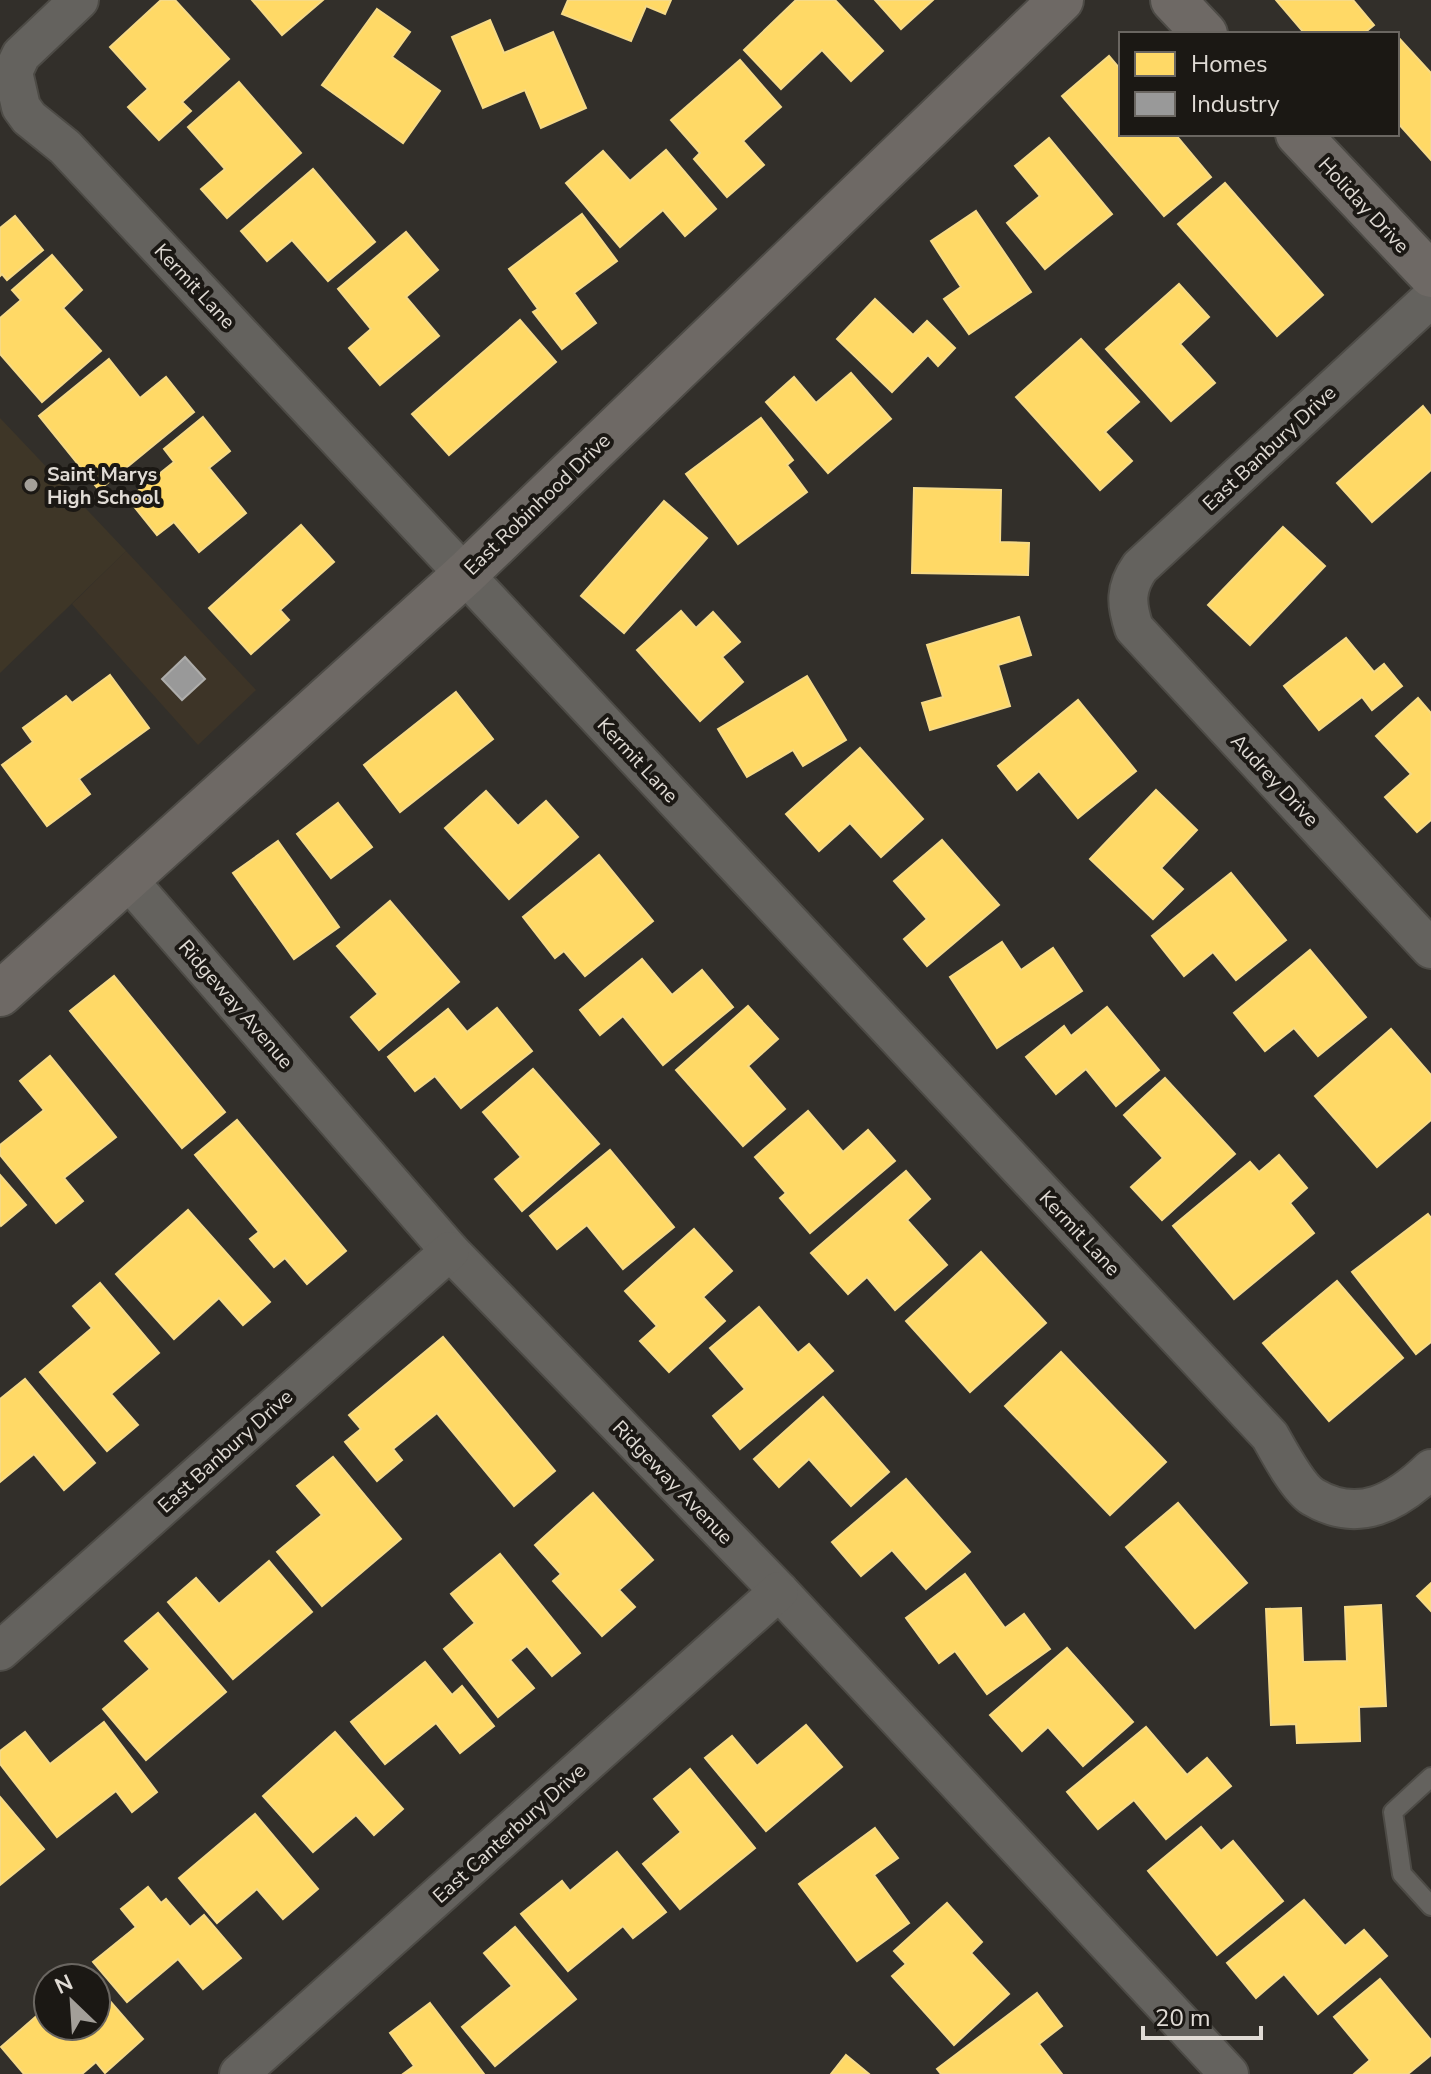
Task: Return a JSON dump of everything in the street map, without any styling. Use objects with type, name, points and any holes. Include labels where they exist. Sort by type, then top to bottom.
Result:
[{"type":"street","name":"Kermit Lane","points":[[79,0],[21,55],[13,72],[21,107],[29,118],[65,147],[1270,1436],[1311,1496],[1344,1508],[1367,1508],[1388,1503],[1415,1485],[1431,1469]]},
{"type":"street","name":"East Robinhood Drive","points":[[0,994],[465,574],[1061,0]]},
{"type":"street","points":[[1173,0],[1203,32]]},
{"type":"street","name":"Holiday Drive","points":[[1300,136],[1431,275]]},
{"type":"street","name":"East Banbury Drive","points":[[1127,608],[1129,583],[1140,567],[1431,298]]},
{"type":"street","name":"Audrey Drive","points":[[1127,608],[1134,628],[1431,949]]},
{"type":"street","name":"Ridgeway Avenue","points":[[128,880],[450,1251],[779,1591],[1229,2074]]},
{"type":"street","name":"East Banbury Drive","points":[[0,1651],[450,1251]]},
{"type":"street","name":"East Canterbury Drive","points":[[239,2074],[779,1591]]},
{"type":"lane","points":[[1431,1777],[1393,1812],[1402,1874],[1431,1906]]},
{"type":"shaded area","name":"Saint Marys High School","points":[[0,418],[126,551],[0,673]]},
{"type":"shaded area","points":[[126,551],[256,690],[198,745],[72,604]]},
{"type":"building: Homes","points":[[161,0],[175,0],[229,59],[182,102],[191,111],[159,140],[128,107],[148,89],[110,47]]},
{"type":"building: Homes","points":[[252,0],[323,0],[282,35]]},
{"type":"building: Homes","points":[[568,0],[671,0],[665,14],[646,6],[631,41],[562,14]]},
{"type":"building: Homes","points":[[796,0],[835,0],[883,51],[851,81],[822,50],[781,89],[744,50]]},
{"type":"building: Homes","points":[[875,0],[933,0],[901,29]]},
{"type":"building: Homes","points":[[1276,0],[1353,0],[1374,25],[1365,32],[1303,32]]},
{"type":"building: Homes","points":[[377,9],[410,32],[392,57],[440,91],[403,143],[322,85]]},
{"type":"building: Homes","points":[[490,20],[504,53],[553,32],[586,108],[541,128],[525,90],[483,108],[452,37]]},
{"type":"building: Homes","points":[[1399,38],[1431,73],[1431,160],[1399,124]]},
{"type":"building: Homes","points":[[1109,56],[1119,68],[1119,136],[1177,136],[1211,177],[1164,216],[1062,96]]},
{"type":"building: Homes","points":[[740,60],[781,107],[743,141],[764,165],[727,197],[694,159],[700,153],[671,120]]},
{"type":"building: Homes","points":[[239,82],[301,153],[227,218],[201,189],[225,169],[188,127]]},
{"type":"building: Homes","points":[[1049,138],[1112,214],[1045,269],[1007,223],[1040,196],[1015,166]]},
{"type":"building: Homes","points":[[666,150],[716,209],[685,236],[663,210],[620,247],[566,183],[603,151],[630,181]]},
{"type":"building: Homes","points":[[313,169],[375,242],[328,281],[292,240],[267,261],[241,231]]},
{"type":"building: Homes","points":[[1225,183],[1323,295],[1277,336],[1178,224]]},
{"type":"building: Homes","points":[[976,211],[1031,292],[969,334],[944,299],[961,287],[931,241]]},
{"type":"building: Homes","points":[[582,214],[617,261],[574,293],[596,323],[562,349],[533,312],[538,309],[509,269]]},
{"type":"building: Homes","points":[[15,216],[43,250],[7,280],[2,274],[0,276],[0,228]]},
{"type":"building: Homes","points":[[406,232],[438,270],[406,297],[439,336],[380,385],[349,348],[371,329],[338,289]]},
{"type":"building: Homes","points":[[52,255],[82,290],[63,308],[101,351],[42,402],[0,354],[0,318],[21,300],[12,290]]},
{"type":"building: Homes","points":[[1179,284],[1209,317],[1180,344],[1215,383],[1171,421],[1106,349]]},
{"type":"building: Homes","points":[[875,299],[913,335],[927,321],[955,348],[938,366],[928,355],[892,392],[837,339]]},
{"type":"building: Homes","points":[[520,320],[556,362],[449,455],[412,414]]},
{"type":"building: Homes","points":[[1081,339],[1139,402],[1105,432],[1132,461],[1100,490],[1016,397]]},
{"type":"building: Homes","points":[[109,359],[140,398],[166,377],[194,412],[99,490],[39,416]]},
{"type":"building: Homes","points":[[851,373],[891,419],[828,473],[766,402],[794,377],[816,403]]},
{"type":"building: Homes","points":[[1423,406],[1431,416],[1431,470],[1372,522],[1337,483]]},
{"type":"building: Homes","points":[[203,417],[230,451],[209,468],[246,513],[199,552],[174,522],[157,535],[128,499],[174,462],[164,449]]},
{"type":"building: Homes","points":[[761,418],[793,460],[787,465],[807,492],[738,544],[686,474]]},
{"type":"building: Homes","points":[[914,488],[1001,490],[1000,542],[1029,543],[1028,575],[912,573]]},
{"type":"building: Homes","points":[[664,501],[707,538],[624,633],[581,596]]},
{"type":"building: Homes","points":[[301,525],[334,562],[280,610],[289,620],[251,654],[209,608]]},
{"type":"building: Homes","points":[[1283,527],[1325,566],[1250,645],[1208,605]]},
{"type":"building: Homes","points":[[681,611],[696,628],[713,612],[740,642],[722,657],[743,682],[700,721],[637,650]]},
{"type":"building: Homes","points":[[1019,617],[1031,655],[998,665],[1010,706],[930,730],[922,703],[943,697],[927,645]]},
{"type":"building: Homes","points":[[1346,638],[1374,672],[1384,664],[1402,686],[1372,710],[1362,697],[1319,730],[1284,686]]},
{"type":"building: Homes","points":[[110,675],[149,728],[79,779],[90,794],[47,826],[2,765],[33,742],[23,728],[66,696],[72,703]]},
{"type":"building: Homes","points":[[807,676],[846,740],[803,766],[793,750],[747,777],[718,729]]},
{"type":"building: Homes","points":[[456,692],[493,739],[400,812],[364,765]]},
{"type":"building: Homes","points":[[1418,698],[1431,713],[1431,820],[1417,832],[1385,797],[1411,774],[1376,736]]},
{"type":"building: Homes","points":[[1078,700],[1136,771],[1078,818],[1039,771],[1017,790],[998,766]]},
{"type":"building: Homes","points":[[860,748],[923,819],[881,857],[850,823],[819,851],[786,814]]},
{"type":"building: Homes","points":[[1156,790],[1197,830],[1161,868],[1183,889],[1153,919],[1090,859]]},
{"type":"building: Homes","points":[[486,791],[518,826],[546,801],[578,837],[509,899],[445,828]]},
{"type":"building: Homes","points":[[338,803],[372,847],[331,878],[297,834]]},
{"type":"building: Homes","points":[[942,840],[999,905],[927,966],[904,939],[927,919],[894,881]]},
{"type":"building: Homes","points":[[278,841],[339,927],[294,959],[233,873]]},
{"type":"building: Homes","points":[[599,855],[653,921],[585,976],[564,951],[555,958],[523,917]]},
{"type":"building: Homes","points":[[1231,873],[1286,940],[1236,980],[1213,952],[1184,976],[1152,936]]},
{"type":"building: Homes","points":[[390,901],[459,982],[379,1050],[351,1017],[378,994],[337,946]]},
{"type":"building: Homes","points":[[1002,942],[1021,970],[1053,948],[1082,991],[997,1048],[950,977]]},
{"type":"building: Homes","points":[[1310,950],[1366,1017],[1318,1056],[1294,1028],[1265,1051],[1234,1013]]},
{"type":"building: Homes","points":[[642,959],[672,995],[702,970],[733,1007],[663,1065],[623,1016],[600,1035],[580,1010]]},
{"type":"building: Homes","points":[[114,976],[225,1112],[182,1148],[70,1011]]},
{"type":"building: Homes","points":[[748,1006],[778,1039],[748,1066],[785,1109],[743,1146],[676,1070]]},
{"type":"building: Homes","points":[[1107,1007],[1159,1070],[1116,1106],[1086,1069],[1056,1094],[1026,1057],[1064,1026],[1071,1036]]},
{"type":"building: Homes","points":[[497,1008],[532,1051],[461,1108],[435,1076],[415,1091],[388,1057],[448,1009],[467,1032]]},
{"type":"building: Homes","points":[[1391,1029],[1431,1075],[1431,1120],[1377,1167],[1315,1096]]},
{"type":"building: Homes","points":[[50,1056],[116,1137],[64,1178],[83,1201],[56,1223],[0,1155],[0,1145],[44,1110],[20,1081]]},
{"type":"building: Homes","points":[[533,1069],[599,1144],[522,1211],[495,1179],[521,1157],[483,1112]]},
{"type":"building: Homes","points":[[1165,1078],[1235,1154],[1162,1220],[1131,1187],[1163,1158],[1124,1115]]},
{"type":"building: Homes","points":[[808,1111],[843,1152],[868,1130],[895,1161],[810,1233],[780,1198],[786,1193],[755,1157]]},
{"type":"building: Homes","points":[[237,1120],[346,1251],[307,1284],[285,1258],[274,1267],[250,1239],[259,1232],[195,1155]]},
{"type":"building: Homes","points":[[610,1150],[674,1227],[623,1269],[587,1225],[557,1249],[530,1216]]},
{"type":"building: Homes","points":[[1279,1155],[1307,1188],[1290,1203],[1314,1233],[1234,1299],[1173,1226],[1250,1162],[1259,1172]]},
{"type":"building: Homes","points":[[906,1171],[930,1199],[907,1220],[947,1265],[895,1310],[867,1277],[848,1294],[811,1253]]},
{"type":"building: Homes","points":[[0,1175],[26,1205],[1,1226],[0,1224]]},
{"type":"building: Homes","points":[[188,1210],[270,1302],[243,1325],[219,1298],[174,1339],[116,1274]]},
{"type":"building: Homes","points":[[1428,1214],[1431,1218],[1431,1342],[1416,1354],[1352,1272]]},
{"type":"building: Homes","points":[[694,1229],[732,1271],[703,1297],[725,1321],[669,1372],[640,1341],[657,1326],[625,1291]]},
{"type":"building: Homes","points":[[981,1252],[1046,1323],[970,1392],[906,1321]]},
{"type":"building: Homes","points":[[1337,1281],[1403,1358],[1329,1421],[1263,1343]]},
{"type":"building: Homes","points":[[100,1283],[159,1353],[111,1394],[138,1425],[107,1451],[40,1372],[92,1328],[73,1306]]},
{"type":"building: Homes","points":[[759,1307],[798,1353],[809,1344],[833,1371],[740,1449],[713,1416],[745,1389],[710,1348]]},
{"type":"building: Homes","points":[[443,1337],[555,1471],[514,1506],[437,1413],[393,1449],[402,1460],[377,1481],[345,1442],[361,1429],[349,1415]]},
{"type":"building: Homes","points":[[1061,1352],[1166,1462],[1110,1515],[1005,1406]]},
{"type":"building: Homes","points":[[25,1379],[95,1463],[64,1490],[34,1454],[0,1482],[0,1399]]},
{"type":"building: Homes","points":[[823,1397],[889,1472],[851,1506],[809,1459],[779,1487],[754,1459]]},
{"type":"building: Homes","points":[[333,1457],[401,1539],[322,1606],[277,1552],[322,1515],[297,1486]]},
{"type":"building: Homes","points":[[906,1479],[970,1552],[926,1589],[892,1550],[861,1576],[832,1542]]},
{"type":"building: Homes","points":[[593,1493],[653,1560],[619,1590],[635,1607],[602,1636],[553,1581],[561,1574],[535,1545]]},
{"type":"building: Homes","points":[[1178,1503],[1247,1583],[1195,1628],[1126,1547]]},
{"type":"building: Homes","points":[[500,1554],[580,1653],[552,1676],[527,1646],[510,1660],[534,1688],[498,1717],[444,1649],[475,1623],[451,1594]]},
{"type":"building: Homes","points":[[269,1561],[312,1612],[233,1679],[168,1602],[196,1578],[219,1604]]},
{"type":"building: Homes","points":[[965,1574],[1005,1628],[1024,1614],[1050,1649],[987,1694],[955,1651],[939,1663],[906,1618]]},
{"type":"building: Homes","points":[[1431,1583],[1431,1611],[1417,1596]]},
{"type":"building: Homes","points":[[1381,1605],[1386,1706],[1359,1707],[1360,1741],[1297,1743],[1296,1724],[1271,1725],[1266,1609],[1301,1608],[1303,1662],[1347,1661],[1345,1607]]},
{"type":"building: Homes","points":[[158,1613],[226,1692],[146,1760],[103,1709],[150,1669],[125,1641]]},
{"type":"building: Homes","points":[[1067,1648],[1133,1722],[1083,1766],[1048,1727],[1022,1751],[990,1715]]},
{"type":"building: Homes","points":[[425,1662],[452,1695],[462,1686],[494,1726],[460,1753],[436,1723],[385,1764],[351,1722]]},
{"type":"building: Homes","points":[[104,1722],[157,1792],[132,1812],[116,1791],[57,1837],[0,1764],[0,1751],[25,1732],[50,1764]]},
{"type":"building: Homes","points":[[806,1725],[842,1767],[766,1831],[705,1758],[732,1736],[757,1766]]},
{"type":"building: Homes","points":[[1146,1727],[1187,1775],[1207,1758],[1231,1786],[1166,1839],[1134,1800],[1098,1829],[1067,1792]]},
{"type":"building: Homes","points":[[335,1732],[403,1809],[374,1835],[356,1815],[313,1852],[263,1796]]},
{"type":"building: Homes","points":[[690,1769],[755,1848],[680,1909],[643,1864],[681,1832],[654,1799]]},
{"type":"building: Homes","points":[[0,1797],[44,1849],[0,1885]]},
{"type":"building: Homes","points":[[255,1814],[318,1889],[283,1919],[257,1889],[217,1923],[179,1878]]},
{"type":"building: Homes","points":[[1201,1827],[1221,1851],[1233,1841],[1283,1901],[1217,1955],[1148,1871]]},
{"type":"building: Homes","points":[[875,1828],[898,1858],[874,1875],[909,1923],[857,1961],[799,1884]]},
{"type":"building: Homes","points":[[617,1852],[666,1912],[633,1938],[623,1926],[568,1971],[521,1914],[562,1881],[570,1891]]},
{"type":"building: Homes","points":[[148,1887],[161,1903],[166,1899],[190,1927],[204,1915],[241,1958],[203,1989],[178,1959],[127,2002],[112,1984],[112,1962],[93,1962],[136,1927],[121,1909]]},
{"type":"building: Homes","points":[[1304,1900],[1345,1946],[1364,1930],[1387,1956],[1318,2014],[1284,1974],[1256,1998],[1227,1963]]},
{"type":"building: Homes","points":[[947,1903],[982,1942],[971,1953],[1009,1994],[954,2045],[892,1976],[906,1964],[894,1951]]},
{"type":"building: Homes","points":[[515,1927],[576,1999],[495,2066],[462,2027],[512,1986],[484,1953]]},
{"type":"building: Homes","points":[[1380,1979],[1431,2040],[1431,2055],[1408,2074],[1354,2074],[1370,2060],[1334,2017]]},
{"type":"building: Homes","points":[[1037,1993],[1062,2026],[1039,2044],[1062,2074],[941,2074],[937,2069]]},
{"type":"building: Homes","points":[[112,2003],[143,2039],[105,2073],[96,2062],[82,2074],[24,2074],[1,2047],[32,2020],[32,2042],[112,2042]]},
{"type":"building: Homes","points":[[430,2003],[484,2074],[403,2074],[414,2066],[390,2033]]},
{"type":"building: Homes","points":[[846,2055],[869,2074],[831,2074]]},
{"type":"building: Industry","points":[[185,657],[205,679],[182,700],[162,679]]},
{"type":"place","name":"Saint Marys High School","points":[[31,485]]}]
